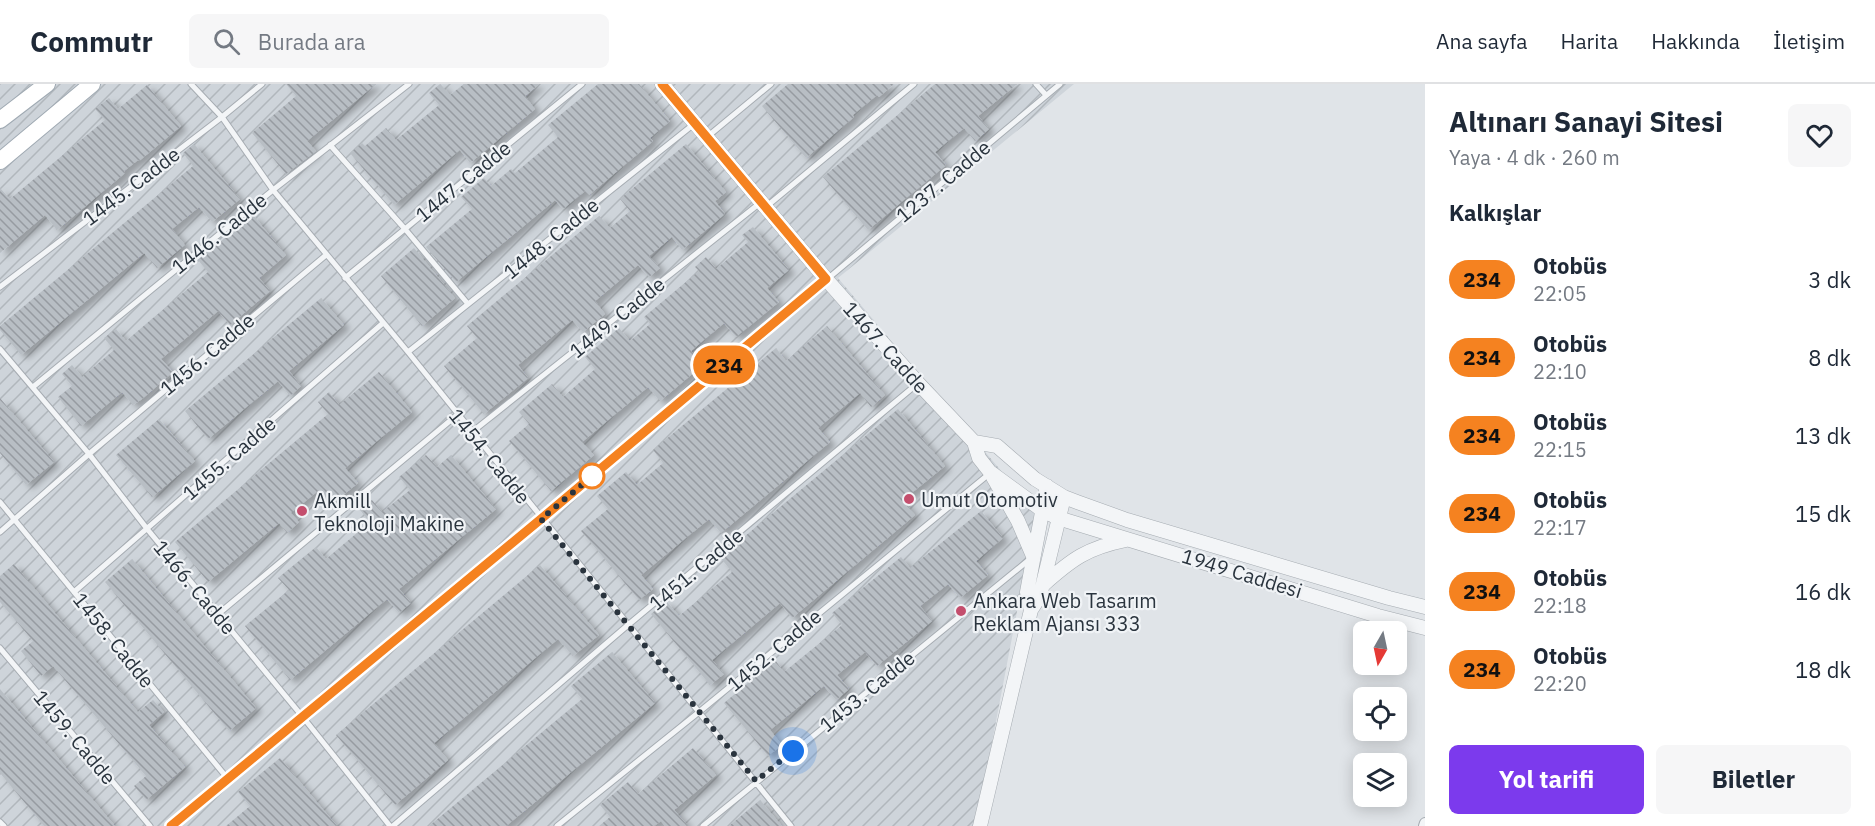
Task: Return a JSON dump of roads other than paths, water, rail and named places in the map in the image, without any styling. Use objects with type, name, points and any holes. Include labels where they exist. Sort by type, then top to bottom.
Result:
[{"type":"main road","points":[[0,120],[47,84]]},
{"type":"main road","points":[[0,161],[92,84]]},
{"type":"street","name":"1467. Cadde","points":[[662,84],[826,279],[974,442],[979,458],[990,472],[1042,510],[1058,518]]},
{"type":"street","name":"1467. Cadde","points":[[974,442],[997,446],[1035,479],[1064,497]]},
{"type":"street","points":[[990,472],[1014,514],[1033,556]]},
{"type":"street","points":[[1031,610],[1027,592],[1047,486]]},
{"type":"street","points":[[980,826],[1031,610],[1040,596],[1064,497]]},
{"type":"street","name":"1949 Caddesi","points":[[1064,497],[1127,520],[1377,595],[1425,607]]},
{"type":"street","name":"1949 Caddesi","points":[[1058,518],[1378,616],[1425,628]]},
{"type":"street","points":[[1043,585],[1085,552],[1129,539]]},
{"type":"lane","name":"1454. Cadde","points":[[191,84],[222,117],[273,190],[408,352],[791,826]]},
{"type":"lane","name":"1445. Cadde","points":[[0,286],[262,84]]},
{"type":"lane","name":"1446. Cadde","points":[[33,387],[273,190],[409,84]]},
{"type":"lane","name":"1447. Cadde","points":[[345,278],[582,84]]},
{"type":"lane","points":[[707,137],[771,84]]},
{"type":"lane","name":"1449. Cadde","points":[[472,432],[914,84]]},
{"type":"lane","points":[[1036,84],[1046,95]]},
{"type":"lane","name":"1237. Cadde","points":[[171,826],[1060,84]]},
{"type":"lane","name":"1448. Cadde","points":[[408,352],[695,123]]},
{"type":"lane","points":[[330,145],[468,304]]},
{"type":"lane","name":"1456. Cadde","points":[[0,532],[89,454],[326,255]]},
{"type":"lane","name":"1455. Cadde","points":[[74,592],[383,323]]},
{"type":"lane","name":"1466. Cadde","points":[[0,349],[89,454],[147,530],[391,826]]},
{"type":"lane","name":"1451. Cadde","points":[[391,826],[918,383]]},
{"type":"lane","points":[[217,615],[457,414]]},
{"type":"lane","name":"1452. Cadde","points":[[557,826],[990,472]]},
{"type":"lane","name":"1458. Cadde","points":[[0,502],[228,779]]},
{"type":"lane","name":"1453. Cadde","points":[[703,826],[1033,556]]},
{"type":"lane","name":"1459. Cadde","points":[[0,648],[150,826]]},
{"type":"lane","points":[[0,822],[4,826]]},
{"type":"place","name":"Umut Otomotiv","points":[[909,499]]},
{"type":"place","name":"Akmill Teknoloji Makine","points":[[302,511]]},
{"type":"place","name":"Ankara Web Tasarım Reklam Ajansı 333","points":[[961,611]]}]
